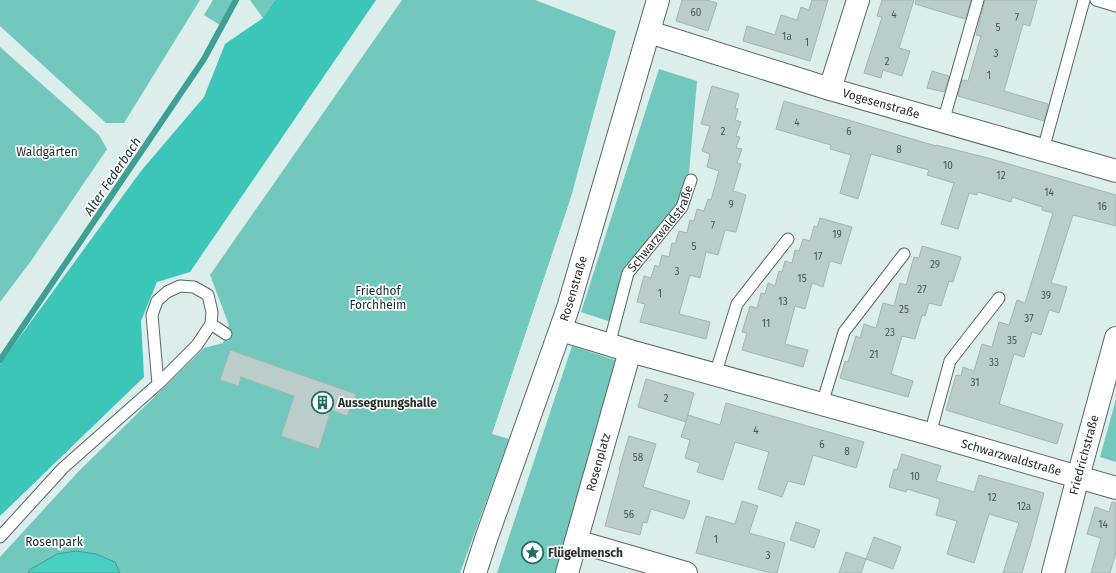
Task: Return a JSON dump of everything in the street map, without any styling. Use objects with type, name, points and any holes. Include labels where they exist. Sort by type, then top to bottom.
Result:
[{"type":"street","name":"Rosenstraße","points":[[475,573],[561,330],[658,0]]},
{"type":"street","points":[[830,90],[858,0]]},
{"type":"street","name":"Vogesenstraße","points":[[649,32],[830,90],[1116,172]]},
{"type":"street","name":"Schwarzwaldstraße","points":[[561,330],[630,351],[930,434],[1116,488]]},
{"type":"street","name":"Friedrichstraße","points":[[1053,573],[1116,338]]},
{"type":"street","name":"Rosenplatz","points":[[567,573],[630,351]]},
{"type":"street","points":[[576,542],[686,573]]},
{"type":"lane","points":[[943,122],[978,0]]},
{"type":"lane","points":[[1043,150],[1084,0]]},
{"type":"lane","points":[[1096,0],[1116,6]]},
{"type":"lane","name":"Schwarzwaldstraße","points":[[609,345],[628,273],[682,207],[691,180]]},
{"type":"lane","points":[[715,375],[737,304],[788,239]]},
{"type":"lane","points":[[822,404],[844,332],[904,254]]},
{"type":"lane","points":[[0,537],[63,468],[158,384],[197,345],[211,324],[212,312],[208,295],[194,287],[180,286],[167,292],[157,301],[152,316],[158,384]]},
{"type":"lane","points":[[930,434],[950,361],[999,298]]},
{"type":"lane","points":[[211,324],[226,334]]},
{"type":"green space","points":[[0,0],[200,0],[124,123],[106,123],[0,26]]},
{"type":"green space","points":[[213,0],[236,0],[223,27],[204,15]]},
{"type":"green space","points":[[250,0],[275,0],[263,18]]},
{"type":"green space","name":"Friedhof Forchheim","points":[[402,0],[535,0],[616,31],[571,197],[492,434],[509,439],[460,573],[0,573],[0,557],[78,472],[204,348],[223,343],[229,325],[210,275]]},
{"type":"green space","name":"Waldgärten","points":[[0,47],[99,135],[107,149],[31,261],[0,302]]},
{"type":"green space","points":[[659,69],[697,81],[689,173],[683,198],[625,269],[614,323],[581,312]]},
{"type":"green space","points":[[572,346],[618,361],[559,573],[497,573]]},
{"type":"green space","points":[[1116,399],[1116,462],[1100,457]]},
{"type":"shaded area","points":[[275,0],[376,0],[190,272],[157,282],[141,321],[144,377],[0,516],[0,364],[141,171],[204,97],[225,44],[263,18]]},
{"type":"shaded area","points":[[76,551],[96,554],[115,562],[120,573],[28,573],[29,570],[57,554]]},
{"type":"building","points":[[682,0],[707,0],[717,3],[708,31],[676,21]]},
{"type":"building","points":[[812,0],[828,0],[810,61],[743,41],[747,26],[775,35],[781,15],[797,20],[801,7],[809,10]]},
{"type":"building","points":[[882,0],[914,0],[899,48],[910,51],[902,76],[883,70],[881,78],[864,73],[882,17],[877,16]]},
{"type":"building","points":[[916,0],[971,0],[965,19],[915,4]]},
{"type":"building","points":[[985,0],[1037,0],[1030,26],[1023,24],[1004,91],[1048,104],[1044,121],[958,96],[962,80],[968,81],[981,36],[976,35]]},
{"type":"building","points":[[932,71],[949,76],[944,92],[927,88]]},
{"type":"building","points":[[712,86],[739,94],[735,108],[738,109],[735,120],[741,122],[736,136],[740,137],[736,148],[742,149],[737,163],[741,164],[733,191],[746,195],[736,232],[725,230],[718,255],[706,252],[700,278],[690,275],[679,314],[710,322],[706,339],[640,322],[645,304],[637,302],[644,276],[651,278],[655,265],[659,267],[662,255],[669,257],[672,243],[675,244],[679,231],[687,233],[690,220],[694,221],[697,209],[704,211],[708,199],[711,200],[719,171],[707,167],[710,154],[702,151],[710,126],[701,124]]},
{"type":"building","points":[[784,101],[936,146],[988,158],[1116,195],[1116,226],[1073,215],[1051,283],[1067,287],[1059,313],[1049,310],[1041,335],[1032,332],[1024,357],[1014,354],[999,404],[1063,424],[1057,444],[946,410],[956,375],[961,376],[963,367],[974,371],[982,344],[992,347],[999,322],[1009,325],[1017,300],[1025,303],[1053,213],[1042,210],[1042,207],[1012,197],[1011,202],[978,192],[977,195],[969,193],[958,229],[941,224],[954,183],[927,175],[929,170],[871,154],[858,199],[840,193],[851,155],[830,149],[831,145],[776,129]]},
{"type":"building","points":[[820,218],[852,227],[841,264],[830,261],[823,287],[812,283],[805,309],[795,306],[785,344],[808,350],[803,367],[742,350],[747,333],[742,332],[750,306],[757,308],[761,293],[765,294],[768,283],[775,286],[779,271],[782,272],[785,261],[792,263],[795,250],[799,251],[803,239],[810,241],[814,226],[817,227]]},
{"type":"building","points":[[922,246],[961,257],[953,282],[949,281],[941,306],[929,303],[925,316],[922,315],[915,339],[902,336],[891,374],[913,381],[908,397],[840,378],[845,361],[848,362],[856,336],[860,338],[864,324],[876,328],[883,303],[894,306],[900,283],[906,285],[914,257],[919,258]]},
{"type":"building","name":"Aussegnungshalle","points":[[230,350],[356,394],[347,416],[331,410],[319,449],[281,436],[294,396],[241,377],[239,386],[220,380]]},
{"type":"building","points":[[646,379],[694,393],[686,422],[638,407]]},
{"type":"building","points":[[726,403],[864,442],[856,468],[813,455],[804,485],[788,481],[782,497],[758,489],[769,452],[735,442],[723,480],[697,472],[700,463],[685,458],[690,440],[681,437],[688,415],[720,425]]},
{"type":"building","points":[[629,436],[656,444],[643,487],[690,501],[684,519],[651,509],[647,523],[643,522],[640,535],[605,526]]},
{"type":"building","points":[[902,454],[941,466],[936,481],[974,492],[979,475],[1044,493],[1022,573],[1003,573],[1019,523],[989,514],[974,563],[947,554],[957,521],[936,515],[940,499],[907,489],[906,492],[889,487],[894,469],[897,470]]},
{"type":"building","points":[[742,501],[758,506],[749,533],[785,543],[777,573],[771,573],[696,553],[706,516],[735,524]]},
{"type":"building","points":[[1112,502],[1116,503],[1116,552],[1110,573],[1091,573],[1101,538],[1087,534],[1095,507],[1109,512]]},
{"type":"building","points":[[796,522],[820,530],[814,548],[790,540]]},
{"type":"building","points":[[874,537],[901,547],[893,569],[866,559]]},
{"type":"building","points":[[846,552],[866,559],[861,573],[839,573]]},
{"type":"waterway","name":"Alter Federbach","points":[[0,360],[204,59],[236,0]]},
{"type":"place","name":"Aussegnungshalle","points":[[322,403]]},
{"type":"place","name":"Flügelmensch","points":[[533,553]]},
{"type":"park label","name":"Rosenpark","points":[[54,542]]}]
